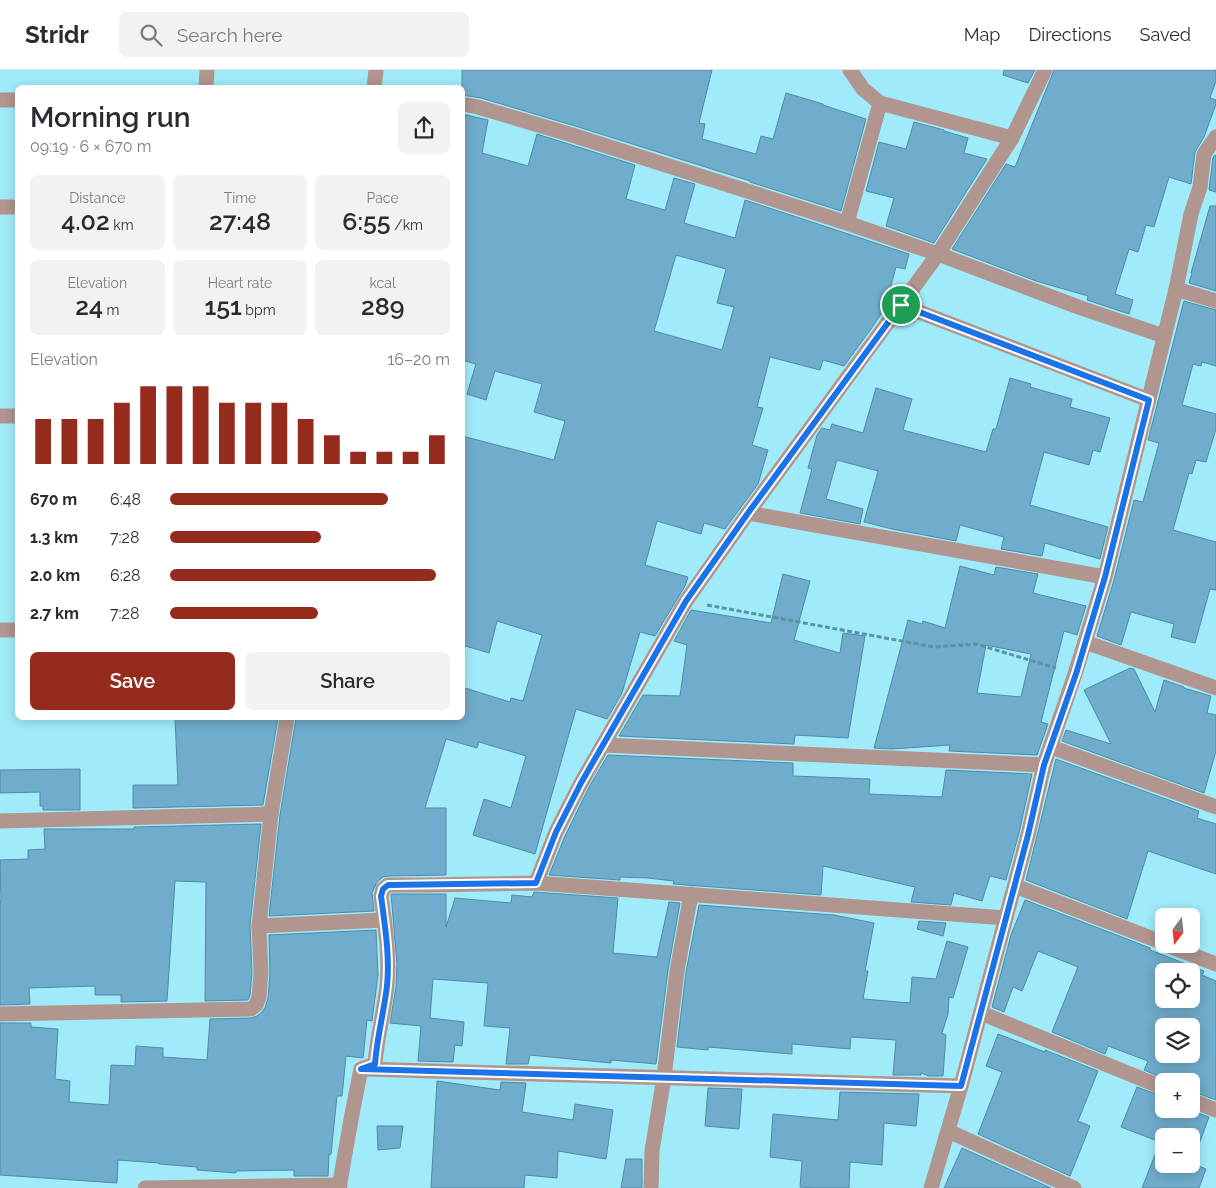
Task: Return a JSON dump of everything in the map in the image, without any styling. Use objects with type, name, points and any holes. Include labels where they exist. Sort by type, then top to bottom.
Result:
[{"type":"street","points":[[206,85],[207,70]]},
{"type":"street","points":[[374,85],[376,70]]},
{"type":"street","points":[[850,70],[863,88],[880,103],[1012,138]]},
{"type":"street","points":[[536,883],[556,832],[581,783],[686,601],[748,513],[938,254],[1012,138],[1045,70]]},
{"type":"street","points":[[0,100],[15,100]]},
{"type":"street","points":[[847,223],[880,103]]},
{"type":"street","points":[[465,105],[572,136],[847,223],[1164,336]]},
{"type":"street","points":[[931,1188],[981,1013],[1028,835],[1044,765],[1076,674],[1105,577],[1176,289],[1191,214],[1200,187],[1204,154],[1216,137]]},
{"type":"street","points":[[0,207],[15,206]]},
{"type":"street","points":[[1176,289],[1216,301]]},
{"type":"street","points":[[901,305],[1149,400]]},
{"type":"street","points":[[0,416],[15,416]]},
{"type":"street","points":[[748,513],[1105,577]]},
{"type":"street","points":[[0,630],[15,630]]},
{"type":"street","points":[[1085,642],[1216,688]]},
{"type":"street","points":[[0,1014],[251,1009],[256,1005],[259,996],[261,974],[259,926],[271,814],[287,720]]},
{"type":"street","points":[[603,745],[1044,765]]},
{"type":"street","points":[[1051,747],[1216,807]]},
{"type":"street","points":[[0,821],[271,814]]},
{"type":"street","points":[[361,1069],[375,1064],[377,1041],[387,986],[388,960],[381,896],[383,889],[388,885],[536,883],[1006,918]]},
{"type":"street","points":[[1014,886],[1155,941]]},
{"type":"street","points":[[651,1188],[652,1151],[664,1077],[677,971],[691,894]]},
{"type":"street","points":[[259,926],[384,920]]},
{"type":"street","points":[[1187,953],[1216,964]]},
{"type":"street","points":[[981,1013],[1155,1084]]},
{"type":"street","points":[[361,1069],[961,1086]]},
{"type":"street","points":[[145,1188],[340,1186],[361,1069]]},
{"type":"street","points":[[1200,1104],[1216,1110]]},
{"type":"street","points":[[948,1131],[1074,1188]]},
{"type":"path","points":[[686,601],[934,647],[976,644],[1076,674]]},
{"type":"building","points":[[462,70],[712,70],[699,123],[705,124],[702,139],[756,154],[761,136],[773,139],[786,93],[866,119],[841,211],[575,126],[481,98],[465,95],[465,85],[462,85]]},
{"type":"building","points":[[1004,70],[1035,70],[1028,83],[1003,75]]},
{"type":"building","points":[[1054,70],[1216,70],[1216,81],[1210,98],[1216,100],[1216,104],[1204,137],[1195,152],[1191,184],[1169,177],[1154,227],[1146,225],[1138,252],[1129,249],[1115,294],[1133,300],[1129,314],[1087,300],[1088,296],[1036,281],[952,249],[1006,164],[1015,167]]},
{"type":"building","points":[[465,115],[488,120],[482,153],[528,166],[537,134],[635,165],[626,199],[665,210],[674,178],[695,184],[684,223],[735,238],[745,200],[909,254],[905,269],[896,267],[885,308],[844,366],[823,360],[820,370],[770,357],[757,407],[763,408],[752,445],[768,450],[758,484],[725,529],[704,523],[701,534],[657,521],[645,565],[688,577],[685,586],[655,636],[640,632],[622,693],[607,719],[576,709],[535,854],[473,835],[484,799],[511,808],[526,756],[479,742],[477,748],[446,739],[425,808],[446,808],[446,875],[383,877],[377,882],[372,893],[374,911],[269,916],[280,815],[296,720],[465,720],[465,688],[510,702],[511,698],[523,701],[542,635],[497,621],[489,653],[465,646],[465,437],[554,460],[565,421],[534,412],[542,384],[495,371],[486,400],[467,394],[476,364],[465,361]],"holes":[[[676,255],[726,269],[717,303],[734,307],[722,350],[654,331]]]},
{"type":"building","points":[[914,122],[968,138],[964,153],[987,159],[934,243],[886,226],[894,198],[866,191],[879,142],[906,149]]},
{"type":"building","points":[[1215,155],[1216,192],[1209,190],[1213,157]]},
{"type":"building","points":[[1210,206],[1216,206],[1216,291],[1189,283]]},
{"type":"building","points":[[1184,301],[1216,310],[1216,366],[1202,362],[1201,366],[1193,364],[1182,405],[1216,414],[1216,429],[1206,462],[1196,460],[1192,474],[1189,473],[1173,530],[1216,542],[1216,590],[1210,589],[1195,643],[1171,637],[1174,624],[1131,612],[1121,645],[1097,636],[1114,580],[1134,500],[1143,502],[1159,443],[1148,440]]},
{"type":"building","points":[[1010,378],[1031,384],[1030,387],[1072,399],[1070,407],[1110,418],[1100,452],[1093,450],[1089,465],[1044,452],[1030,505],[1108,527],[1100,559],[1045,543],[1042,556],[1001,549],[1004,537],[960,525],[956,541],[864,522],[878,471],[837,460],[826,499],[863,509],[860,524],[800,513],[812,469],[808,468],[817,435],[822,428],[830,430],[832,424],[863,433],[876,388],[912,399],[903,430],[986,452],[993,429],[996,429]]},
{"type":"building","points":[[960,566],[994,575],[996,567],[1038,574],[1033,593],[1086,606],[1077,635],[1064,631],[1041,722],[1048,724],[1037,755],[949,751],[950,745],[892,749],[874,748],[908,620],[922,624],[923,621],[945,628]],"holes":[[[986,645],[1031,654],[1021,697],[977,693]]]},
{"type":"building","points":[[783,574],[810,581],[794,640],[840,653],[843,633],[865,636],[848,738],[795,735],[794,744],[619,736],[643,695],[680,696],[687,645],[674,641],[691,610],[771,623]]},
{"type":"building","points":[[1130,668],[1134,669],[1155,712],[1164,680],[1211,696],[1207,713],[1216,715],[1216,751],[1204,793],[1062,741],[1066,730],[1111,744],[1084,690]]},
{"type":"building","points":[[175,720],[278,720],[263,805],[133,808],[133,785],[178,785]]},
{"type":"building","points":[[608,755],[793,763],[793,776],[870,779],[869,794],[942,797],[946,770],[1032,774],[1006,880],[990,876],[982,901],[954,893],[951,905],[911,902],[915,887],[823,866],[821,895],[673,884],[674,881],[648,878],[620,877],[620,880],[549,875],[565,836],[589,787]]},
{"type":"building","points":[[1056,759],[1199,811],[1197,818],[1216,824],[1216,874],[1148,851],[1127,919],[1026,880]]},
{"type":"building","points":[[80,769],[80,810],[43,810],[43,806],[40,806],[40,792],[0,793],[0,770]]},
{"type":"building","points":[[261,824],[250,925],[252,973],[248,1000],[205,1001],[206,882],[175,881],[167,1001],[121,1002],[121,995],[95,995],[95,986],[29,988],[30,1004],[0,1005],[0,860],[28,859],[28,850],[45,849],[44,829],[134,829],[134,827]]},
{"type":"building","points":[[534,892],[618,898],[613,953],[657,957],[669,902],[680,903],[668,970],[656,1064],[611,1060],[611,1063],[530,1055],[528,1064],[506,1064],[510,1028],[484,1026],[488,983],[433,979],[430,1018],[464,1022],[462,1046],[455,1045],[453,1062],[418,1061],[421,1026],[390,1023],[396,987],[397,964],[391,894],[446,894],[446,927],[455,898],[511,903],[512,895],[532,897]]},
{"type":"building","points":[[1025,900],[1150,948],[1155,953],[1183,963],[1155,963],[1155,1008],[1200,1008],[1200,969],[1204,971],[1202,975],[1216,981],[1216,1100],[1200,1094],[1200,1073],[1155,1073],[1155,1075],[1144,1070],[1148,1061],[1108,1046],[1105,1054],[1052,1032],[1078,967],[1038,951],[1022,991],[1013,987],[1004,1012],[992,1007],[1011,935]]},
{"type":"building","points":[[699,905],[834,915],[874,923],[865,971],[868,971],[863,999],[910,1003],[912,977],[936,979],[947,941],[968,947],[953,998],[949,997],[948,1014],[942,1033],[946,1035],[943,1076],[929,1076],[921,1073],[921,1075],[893,1075],[896,1040],[851,1037],[850,1049],[792,1044],[792,1054],[708,1047],[708,1050],[677,1047],[686,972]]},
{"type":"building","points":[[919,921],[946,923],[943,936],[917,929]]},
{"type":"building","points":[[376,930],[378,975],[372,1021],[367,1020],[363,1058],[346,1056],[342,1096],[337,1096],[328,1176],[294,1176],[294,1170],[236,1171],[236,1173],[197,1170],[197,1167],[118,1160],[117,1183],[0,1175],[0,1023],[31,1023],[31,1027],[58,1029],[55,1079],[70,1081],[69,1102],[109,1105],[111,1065],[135,1066],[136,1046],[163,1048],[163,1057],[207,1060],[210,1019],[251,1018],[262,1012],[268,998],[270,973],[269,935]]},
{"type":"building","points":[[998,1034],[1098,1071],[1078,1121],[1090,1126],[1070,1176],[978,1134],[1002,1072],[986,1066]]},
{"type":"building","points":[[437,1081],[500,1090],[501,1082],[526,1083],[522,1112],[573,1120],[575,1104],[613,1110],[606,1159],[558,1151],[557,1178],[525,1175],[524,1188],[431,1188]]},
{"type":"building","points":[[1137,1087],[1155,1094],[1155,1118],[1200,1118],[1200,1114],[1209,1117],[1200,1141],[1200,1128],[1155,1128],[1155,1140],[1121,1127]]},
{"type":"building","points":[[708,1088],[742,1089],[739,1129],[705,1126]]},
{"type":"building","points":[[840,1092],[919,1094],[916,1126],[884,1123],[882,1165],[850,1162],[849,1188],[800,1187],[802,1161],[770,1157],[773,1114],[838,1120]]},
{"type":"building","points":[[377,1126],[403,1126],[400,1148],[378,1150]]},
{"type":"building","points":[[962,1148],[1051,1188],[944,1188]]},
{"type":"building","points":[[1155,1155],[1155,1173],[1200,1173],[1200,1166],[1206,1169],[1199,1188],[1142,1188]]},
{"type":"building","points":[[626,1159],[642,1159],[642,1188],[621,1188]]},
{"type":"route","points":[[901,305],[1149,400],[1105,577],[1076,674],[1044,765],[1028,835],[961,1086],[361,1069],[375,1064],[377,1041],[387,986],[387,947],[381,896],[383,889],[388,885],[536,883],[556,832],[581,783],[686,601],[748,513],[901,305]]}]
